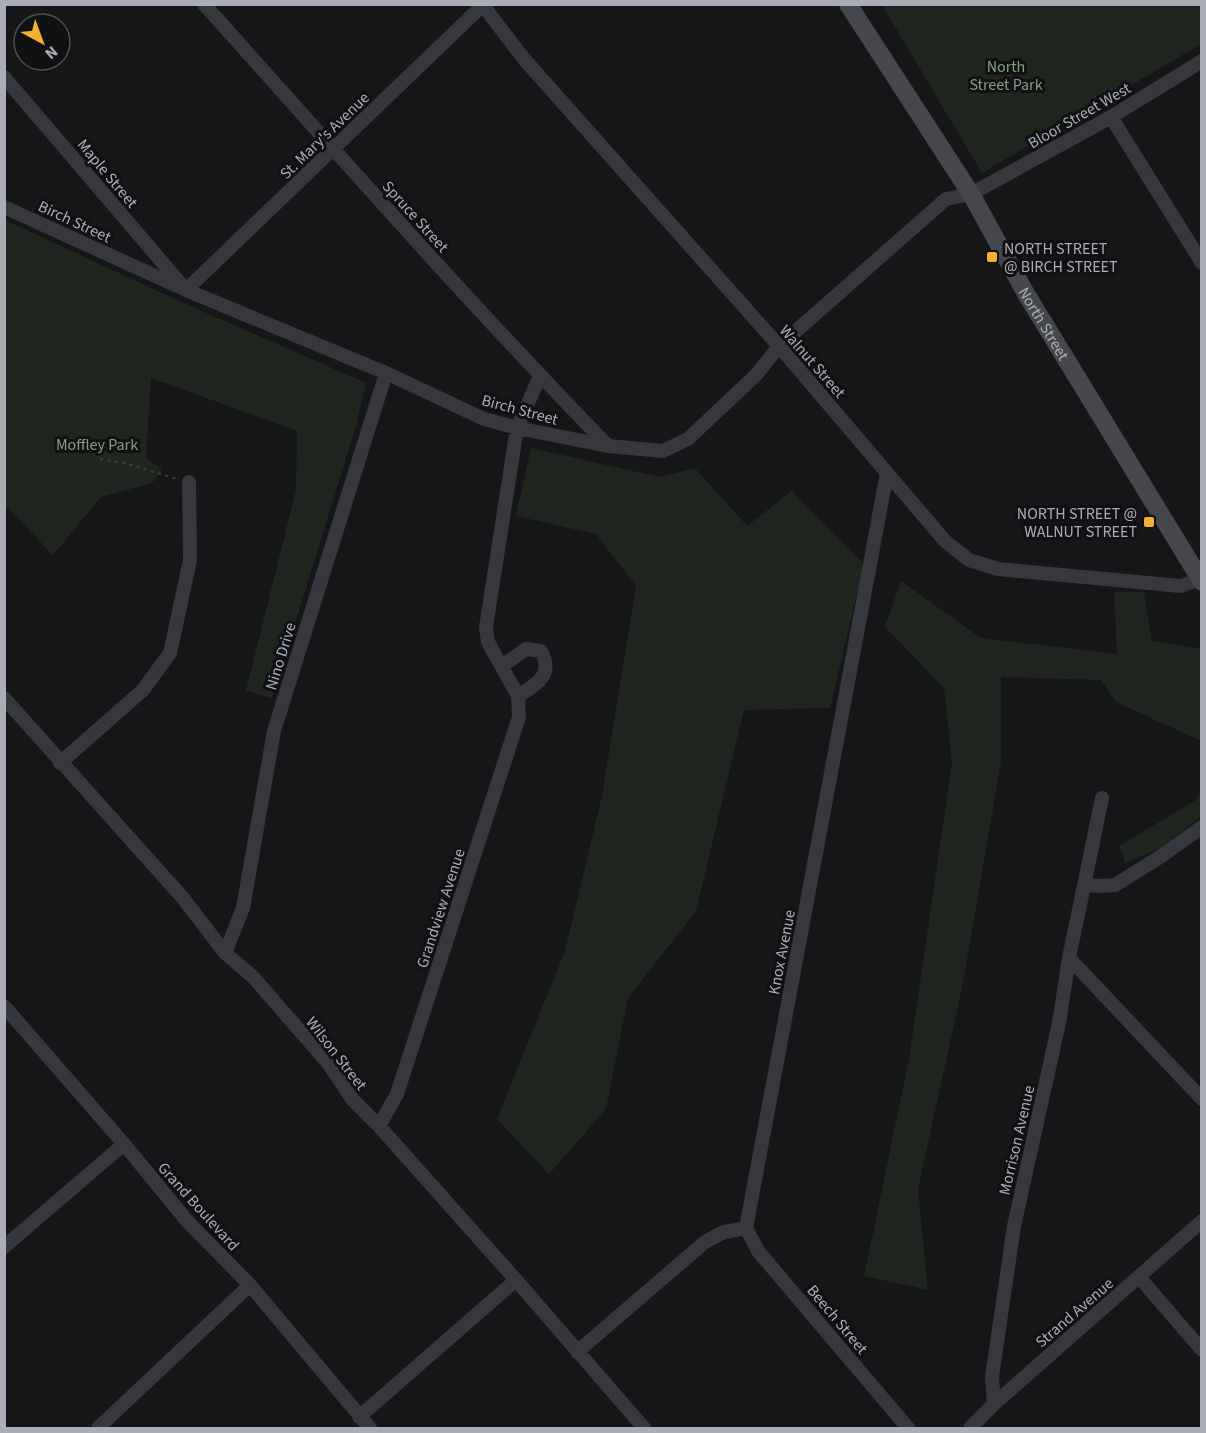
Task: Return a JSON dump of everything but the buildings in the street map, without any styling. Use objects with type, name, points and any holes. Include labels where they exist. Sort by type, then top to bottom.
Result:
[{"type":"main road","name":"North Street","points":[[848,4],[971,194],[1025,292],[1201,581]]},
{"type":"street","name":"Spruce Street","points":[[204,4],[540,376],[608,446]]},
{"type":"street","name":"St. Mary's Avenue","points":[[186,290],[483,5]]},
{"type":"street","name":"Walnut Street","points":[[483,5],[524,59],[779,346],[945,541],[969,560],[998,569],[1181,586],[1201,581]]},
{"type":"street","name":"Bloor Street West","points":[[971,194],[1111,117],[1202,61]]},
{"type":"street","name":"Maple Street","points":[[4,77],[186,290]]},
{"type":"street","points":[[1111,117],[1202,263]]},
{"type":"street","name":"Birch Street","points":[[4,207],[186,290],[386,373],[484,419],[608,446],[663,451],[688,439],[756,375],[779,346],[946,199],[971,194]]},
{"type":"street","name":"Nino Drive","points":[[225,953],[243,908],[274,731],[386,373]]},
{"type":"street","points":[[502,666],[526,649],[541,651],[546,660],[544,675],[533,687],[518,696],[488,642],[486,627],[517,428],[540,376]]},
{"type":"street","name":"Knox Avenue","points":[[746,1228],[887,473]]},
{"type":"street","points":[[60,763],[143,690],[170,653],[190,560],[189,482]]},
{"type":"street","name":"Grandview Avenue","points":[[379,1126],[397,1094],[408,1061],[519,717],[518,696]]},
{"type":"street","name":"Wilson Street","points":[[4,698],[183,898],[225,953],[253,977],[328,1063],[353,1100],[379,1126],[645,1428]]},
{"type":"street","name":"Morrison Avenue","points":[[994,1404],[992,1377],[1014,1226],[1059,1023],[1069,958],[1102,798]]},
{"type":"street","points":[[1085,885],[1115,885],[1202,827]]},
{"type":"street","points":[[1069,958],[1202,1099]]},
{"type":"street","name":"Grand Boulevard","points":[[4,1006],[124,1144],[187,1221],[250,1285],[370,1428]]},
{"type":"street","points":[[4,1246],[124,1144]]},
{"type":"street","name":"Strand Avenue","points":[[970,1428],[994,1404],[1202,1221]]},
{"type":"street","points":[[577,1352],[705,1242],[724,1232],[746,1228]]},
{"type":"street","name":"Beech Street","points":[[746,1228],[758,1251],[908,1428]]},
{"type":"street","points":[[1139,1277],[1202,1350]]},
{"type":"street","points":[[359,1417],[516,1280]]},
{"type":"street","points":[[98,1428],[250,1285]]},
{"type":"path","points":[[100,459],[125,463],[189,482]]},
{"type":"green space","name":"North Street Park","points":[[882,5],[1201,5],[1201,44],[982,173]]},
{"type":"green space","name":"Moffley Park","points":[[5,220],[177,300],[366,383],[356,426],[272,698],[246,691],[296,490],[297,431],[151,378],[146,458],[162,469],[152,483],[101,497],[53,555],[5,505]]},
{"type":"green space","points":[[531,448],[660,477],[695,468],[747,526],[792,491],[864,564],[830,708],[744,710],[696,911],[628,998],[606,1109],[549,1174],[497,1119],[565,951],[602,796],[636,586],[596,534],[516,516]]},
{"type":"green space","points":[[901,581],[981,638],[1117,654],[1114,592],[1144,592],[1152,641],[1202,649],[1201,741],[1116,702],[1101,680],[1001,677],[1001,762],[962,988],[918,1189],[928,1290],[864,1276],[909,1059],[952,763],[944,688],[885,627]]},
{"type":"green space","points":[[1201,790],[1201,816],[1161,848],[1125,863],[1119,846],[1196,800]]},
{"type":"place","name":"NORTH STREET @ BIRCH STREET","points":[[992,257]]},
{"type":"place","name":"NORTH STREET @ WALNUT STREET","points":[[1149,522]]}]
